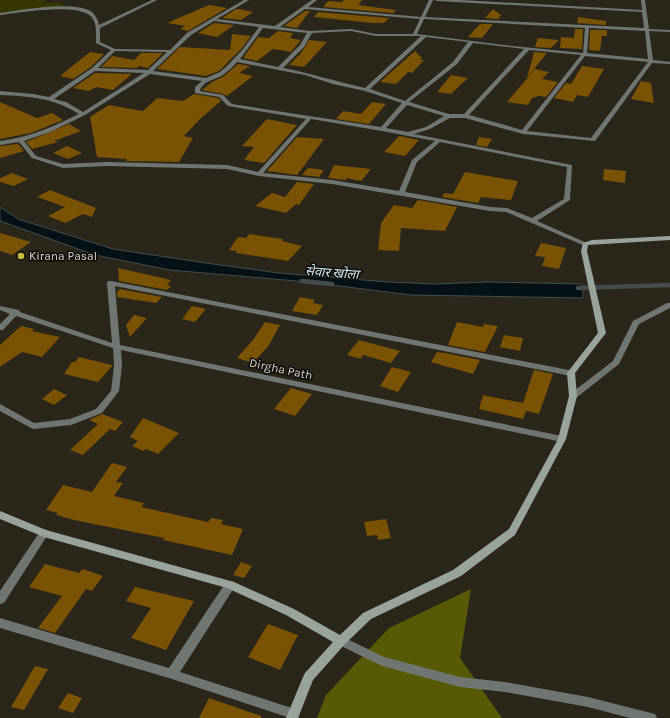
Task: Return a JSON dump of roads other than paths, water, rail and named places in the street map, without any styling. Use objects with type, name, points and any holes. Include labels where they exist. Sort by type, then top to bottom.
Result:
[{"type":"street","points":[[97,28],[155,0]]},
{"type":"street","points":[[0,144],[20,140],[48,131],[83,114],[149,72],[189,34],[247,0]]},
{"type":"street","points":[[277,27],[315,0]]},
{"type":"street","points":[[414,34],[431,0]]},
{"type":"street","points":[[437,0],[645,12]]},
{"type":"street","points":[[235,60],[280,68],[366,90],[449,116],[465,116],[523,132],[593,140],[650,61],[648,30],[643,0]]},
{"type":"street","points":[[0,14],[68,6],[82,7],[88,10],[95,18],[98,43],[114,50],[171,51]]},
{"type":"street","points":[[304,8],[423,18],[670,31]]},
{"type":"street","points":[[213,20],[310,32],[351,30],[376,35],[425,35],[528,48],[670,63]]},
{"type":"street","points":[[94,69],[149,72],[214,80],[253,40],[262,26]]},
{"type":"street","points":[[523,132],[585,53],[587,26]]},
{"type":"street","points":[[280,68],[302,46],[310,32]]},
{"type":"street","points":[[366,90],[425,35]]},
{"type":"street","points":[[382,129],[406,103],[455,63],[472,41]]},
{"type":"street","points":[[465,116],[528,48]]},
{"type":"street","points":[[50,99],[94,69],[114,50]]},
{"type":"street","points":[[206,80],[198,87],[197,92],[222,96],[230,105],[382,129],[570,166],[567,200],[534,220]]},
{"type":"street","points":[[0,93],[50,99],[70,104],[83,114]]},
{"type":"street","points":[[406,134],[428,128],[449,116]]},
{"type":"street","points":[[259,174],[310,117]]},
{"type":"street","points":[[20,140],[34,157],[63,166],[107,164],[227,167],[259,174],[332,182],[401,192],[490,209],[507,210],[534,220],[585,244],[592,242],[670,238]]},
{"type":"street","points":[[401,192],[414,161],[438,141]]},
{"type":"street","points":[[0,623],[172,674],[293,716],[309,677],[366,616],[457,573],[512,532],[562,439],[573,396],[571,373],[602,333],[584,251],[585,244]]},
{"type":"street","points":[[0,407],[33,426],[71,422],[99,411],[115,391],[118,366],[111,283],[571,373]]},
{"type":"street","points":[[573,396],[616,362],[636,322],[670,305]]},
{"type":"street","name":"Dirgha Path","points":[[0,308],[16,312],[117,347],[562,439]]},
{"type":"street","points":[[0,328],[16,312]]},
{"type":"street","points":[[0,515],[44,533],[230,585],[290,612],[341,641],[382,661],[460,682],[505,687],[588,702],[651,718]]},
{"type":"street","points":[[0,600],[44,533]]},
{"type":"street","points":[[172,674],[230,585]]},
{"type":"waterway","name":"सेवार खोला","points":[[302,281],[332,284]]},
{"type":"waterway","name":"सेवार खोला","points":[[578,288],[670,285]]},
{"type":"place","name":"Kirana Pasal","points":[[21,256]]}]
